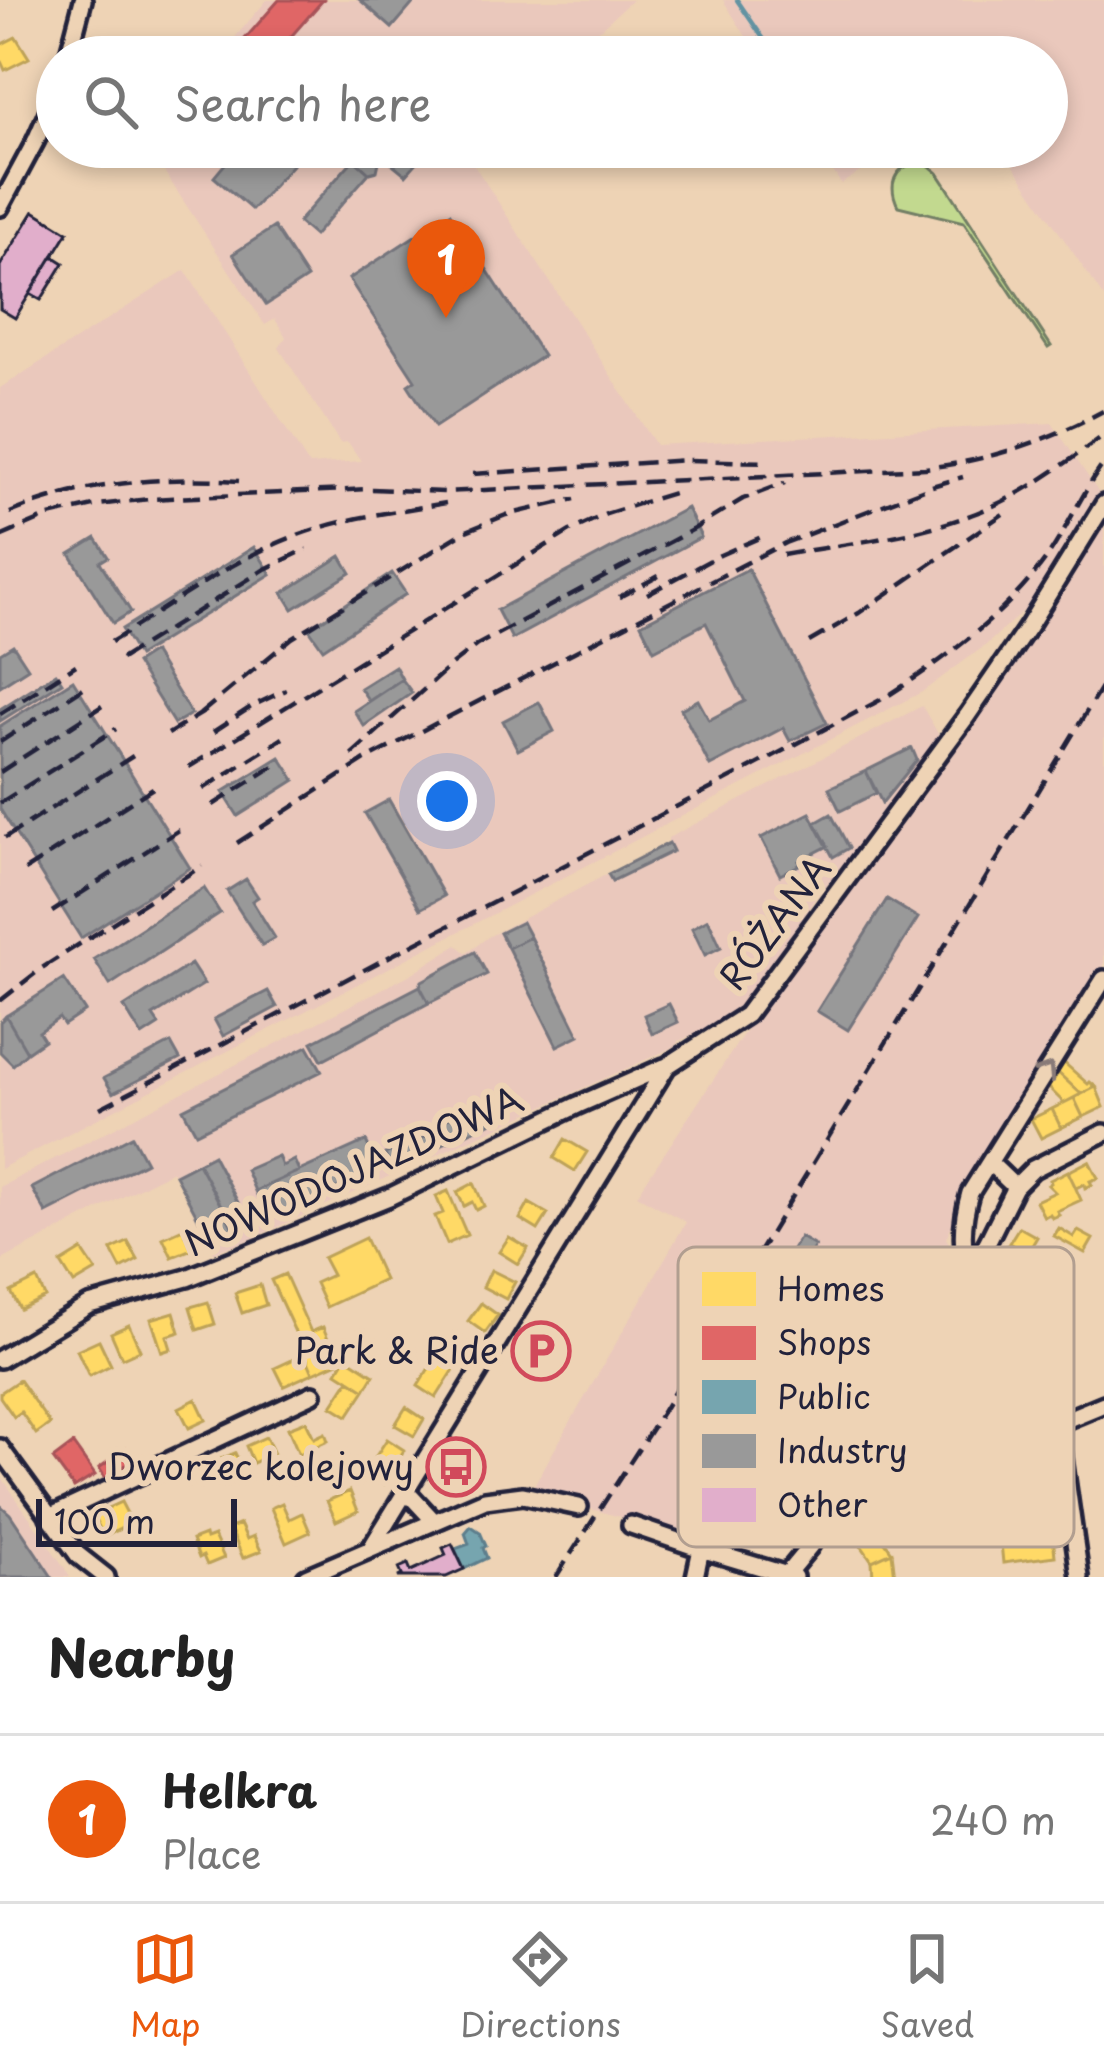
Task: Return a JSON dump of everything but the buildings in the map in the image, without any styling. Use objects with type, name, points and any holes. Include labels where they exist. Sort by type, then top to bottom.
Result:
[{"type":"street","points":[[74,36],[83,0]]},
{"type":"street","points":[[0,207],[36,142]]},
{"type":"street","name":"RÓŻANA","points":[[371,1549],[667,1066],[746,1015],[968,716],[1104,504]]},
{"type":"street","points":[[964,1247],[963,1220],[970,1193],[1104,979]]},
{"type":"street","name":"NOWODOJAZDOWA","points":[[0,1359],[89,1305],[187,1278],[389,1197],[667,1066]]},
{"type":"street","points":[[983,1247],[1016,1187],[1033,1169],[1104,1133]]},
{"type":"street","points":[[990,1163],[1016,1187]]},
{"type":"street","points":[[49,1517],[313,1394]]},
{"type":"street","points":[[1074,1417],[1104,1405]]},
{"type":"street","points":[[0,1448],[78,1556],[106,1577]]},
{"type":"street","points":[[406,1491],[434,1521]]},
{"type":"street","points":[[306,1577],[493,1498],[523,1496],[579,1507]]},
{"type":"street","points":[[631,1525],[678,1541]]},
{"type":"street","points":[[1074,1535],[1080,1577]]},
{"type":"street","points":[[695,1547],[790,1576],[809,1547]]},
{"type":"street","points":[[695,1577],[701,1549]]},
{"type":"shaded area","points":[[267,0],[632,0],[592,36],[236,36]]},
{"type":"shaded area","points":[[723,0],[1104,0],[1104,298],[1015,168],[1068,168],[1068,36],[746,36]]},
{"type":"shaded area","points":[[162,168],[476,168],[656,445],[1052,423],[1099,493],[1033,602],[986,645],[922,692],[0,1169],[0,388],[185,270],[309,465],[361,461],[348,442],[340,443],[279,348],[286,337],[275,319],[265,325]]},
{"type":"shaded area","points":[[831,168],[866,168],[841,184]]},
{"type":"shaded area","points":[[1104,518],[1104,968],[968,1187],[946,1238],[950,1247],[678,1247],[678,1533],[530,1492],[686,1222],[637,1195],[762,1006],[1038,625]]},
{"type":"shaded area","points":[[922,706],[940,737],[816,897],[748,1003],[704,1030],[214,1252],[172,1171],[0,1261],[0,1187],[411,974],[457,945],[467,953],[668,838]]},
{"type":"shaded area","points":[[0,1475],[64,1567],[70,1577],[0,1577]]},
{"type":"green space","points":[[932,168],[938,173],[1051,346],[1048,348],[964,222],[898,206],[893,192],[902,169]]},
{"type":"waterway","points":[[737,0],[762,36]]},
{"type":"railway","points":[[0,537],[49,516],[149,499],[370,489],[445,492],[925,468],[1017,448],[1103,411]]},
{"type":"railway","points":[[783,555],[905,534],[976,513],[1026,488],[1104,435]]},
{"type":"railway","points":[[473,474],[688,460],[766,462]]},
{"type":"railway","points":[[100,1108],[886,697],[965,641],[1019,591],[1054,547],[1104,463]]},
{"type":"railway","points":[[237,843],[365,760],[785,543],[963,477]]},
{"type":"railway","points":[[10,513],[65,494],[122,484],[239,481]]},
{"type":"railway","points":[[351,755],[477,645],[743,499],[785,483]]},
{"type":"railway","points":[[189,767],[570,531],[673,493]]},
{"type":"railway","points":[[200,714],[292,638],[464,532],[506,515],[575,499]]},
{"type":"railway","points":[[111,642],[220,573],[290,538],[347,521],[446,503]]},
{"type":"railway","points":[[809,642],[1003,514]]},
{"type":"railway","points":[[647,594],[766,535]]},
{"type":"railway","points":[[121,659],[265,569],[307,549]]},
{"type":"railway","points":[[619,597],[659,576]]},
{"type":"railway","points":[[0,714],[76,665]]},
{"type":"railway","points":[[762,1247],[1104,683]]},
{"type":"railway","points":[[0,742],[88,685]]},
{"type":"railway","points":[[213,732],[286,690]]},
{"type":"railway","points":[[0,772],[102,706]]},
{"type":"railway","points":[[168,734],[212,707]]},
{"type":"railway","points":[[0,803],[116,729]]},
{"type":"railway","points":[[203,789],[283,738]]},
{"type":"railway","points":[[5,838],[133,756]]},
{"type":"railway","points":[[213,805],[274,766]]},
{"type":"railway","points":[[25,870],[153,788]]},
{"type":"railway","points":[[52,912],[179,830]]},
{"type":"railway","points":[[0,1001],[42,968],[202,866]]},
{"type":"railway","points":[[556,1577],[678,1386]]},
{"type":"place","name":"Helkra","points":[[446,318]]},
{"type":"place","name":"Park & Ride","points":[[541,1351]]},
{"type":"place","name":"Dworzec kolejowy","points":[[456,1467]]}]
